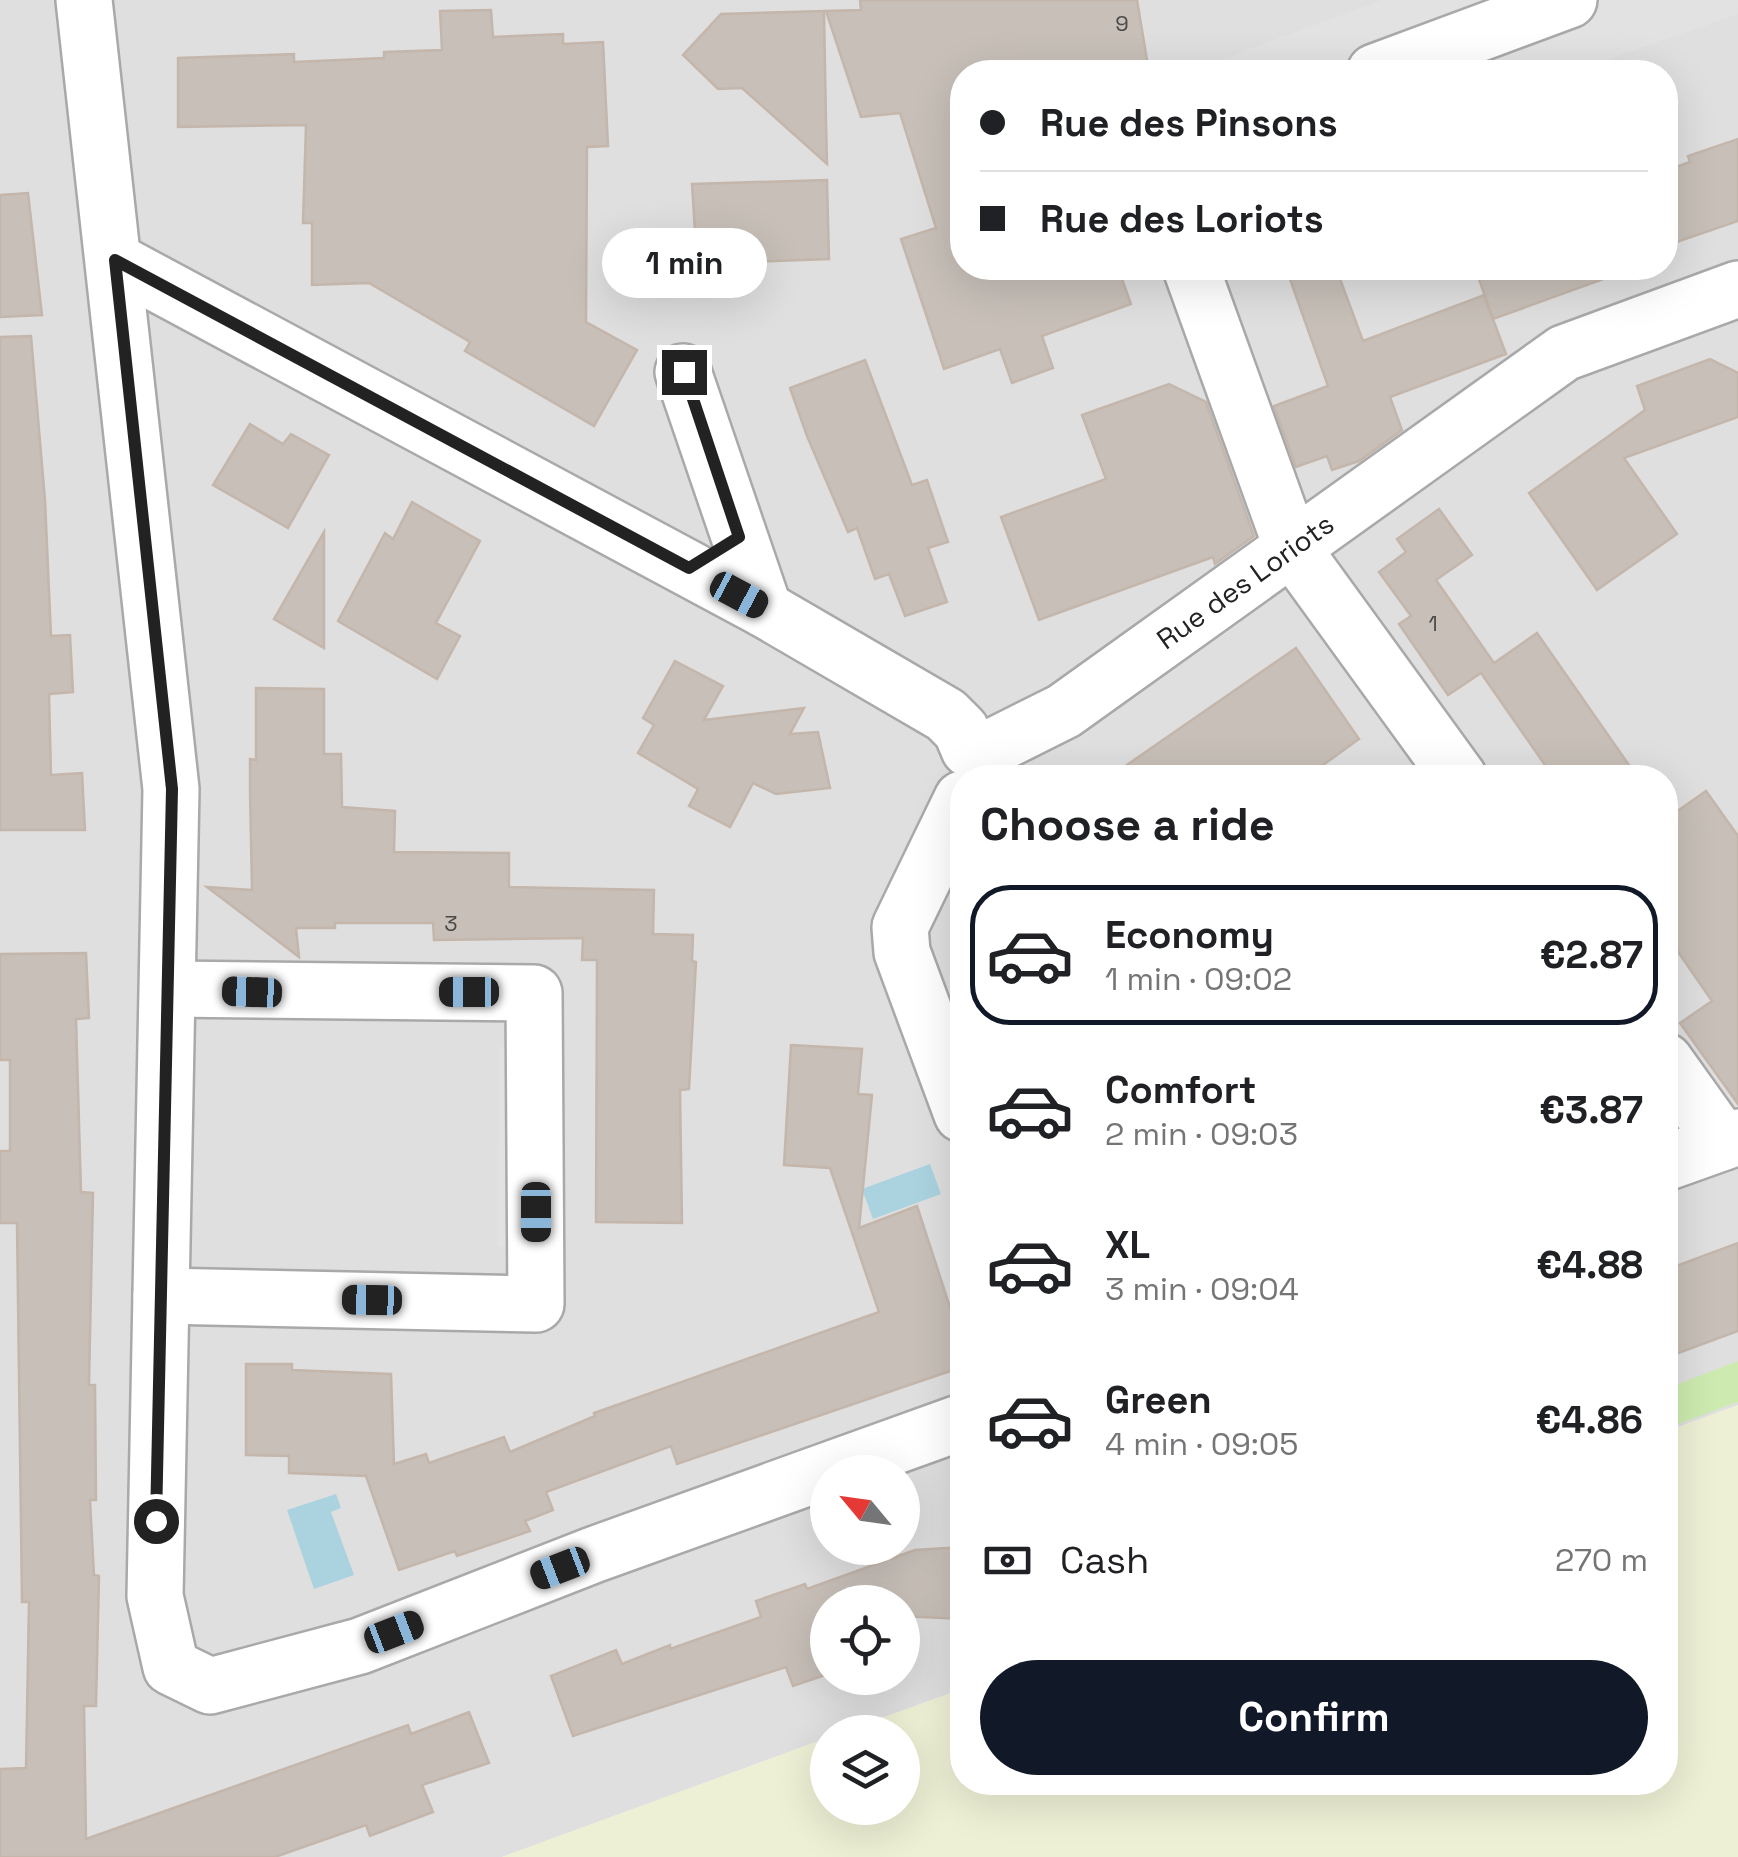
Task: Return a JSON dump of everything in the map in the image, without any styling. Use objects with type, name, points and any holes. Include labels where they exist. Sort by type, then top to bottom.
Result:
[{"type":"street","points":[[84,0],[172,789],[155,1596],[171,1667],[210,1686],[360,1646],[593,1555],[950,1426]]},
{"type":"street","points":[[1408,60],[1570,0]]},
{"type":"street","points":[[115,260],[764,608],[946,715],[961,730],[966,765]]},
{"type":"street","points":[[1194,280],[1292,548],[1450,765]]},
{"type":"street","name":"Rue des Loriots","points":[[976,765],[994,746],[1064,711],[1564,353],[1738,289]]},
{"type":"street","points":[[684,372],[764,608]]},
{"type":"street","points":[[689,568],[739,537]]},
{"type":"street","points":[[950,814],[900,927],[902,952],[950,1082]]},
{"type":"street","points":[[161,1296],[536,1304],[534,993],[170,989]]},
{"type":"street","points":[[1678,1077],[1731,1139],[1678,1158]]},
{"type":"shaded area","points":[[0,0],[1738,0],[1738,1405],[1678,1427],[1678,765],[950,765],[950,1693],[890,1715],[810,1715],[810,1744],[502,1857],[0,1857]]},
{"type":"shaded area","points":[[1382,0],[1738,0],[1738,14],[1607,60],[1220,60]]},
{"type":"shaded area","points":[[536,1045],[536,1246],[497,1246],[499,1047]]},
{"type":"green space","points":[[1738,1361],[1738,1402],[1678,1424],[1678,1384]]},
{"type":"green space","points":[[1738,1405],[1738,1857],[502,1857],[810,1744],[810,1825],[920,1825],[920,1715],[890,1715],[950,1693],[950,1795],[1678,1795],[1678,1427]]},
{"type":"water","points":[[930,1164],[941,1194],[873,1219],[862,1189]]},
{"type":"water","points":[[336,1494],[341,1508],[331,1512],[354,1575],[314,1589],[287,1510]]},
{"type":"building","points":[[860,0],[1137,0],[1147,60],[950,60],[950,280],[1122,280],[1131,304],[1042,336],[1053,368],[1012,383],[1000,349],[944,369],[901,239],[936,228],[900,113],[861,117],[826,11],[861,10]]},
{"type":"building","points":[[491,10],[493,37],[563,34],[563,44],[603,42],[608,146],[587,147],[586,322],[637,350],[594,426],[465,351],[470,342],[369,283],[312,285],[312,223],[303,223],[306,125],[178,127],[178,58],[294,54],[294,62],[384,58],[384,52],[442,50],[440,11]]},
{"type":"building","points":[[824,11],[827,164],[742,88],[718,89],[683,55],[721,14]]},
{"type":"building","points":[[1738,139],[1738,221],[1678,242],[1678,166],[1690,162],[1688,156]]},
{"type":"building","points":[[827,180],[829,259],[722,263],[720,248],[696,248],[692,184]]},
{"type":"building","points":[[28,193],[42,315],[0,317],[0,195]]},
{"type":"building","points":[[1290,280],[1340,280],[1363,341],[1484,295],[1506,354],[1390,397],[1402,430],[1359,461],[1332,470],[1327,456],[1296,467],[1274,406],[1328,386]]},
{"type":"building","points":[[1479,280],[1601,280],[1493,319]]},
{"type":"building","points":[[31,336],[45,500],[51,636],[70,635],[73,692],[49,694],[51,775],[82,773],[85,830],[0,830],[0,337]]},
{"type":"building","points":[[1710,359],[1738,373],[1738,417],[1624,458],[1677,534],[1597,590],[1529,493],[1645,410],[1637,386]]},
{"type":"building","points":[[865,360],[912,485],[927,480],[948,542],[928,548],[947,602],[905,616],[889,574],[875,579],[857,528],[848,532],[790,388]]},
{"type":"building","points":[[1169,384],[1206,402],[1254,536],[1215,564],[1213,557],[1039,620],[1001,517],[1106,479],[1082,415]]},
{"type":"building","points":[[250,424],[283,444],[291,434],[329,455],[288,528],[213,485]]},
{"type":"building","points":[[412,502],[480,541],[436,623],[460,636],[437,679],[338,621],[385,533],[393,539]]},
{"type":"building","points":[[1439,509],[1472,555],[1436,580],[1494,663],[1537,633],[1629,765],[1545,765],[1481,673],[1448,695],[1399,624],[1411,616],[1379,572],[1406,552],[1397,539]]},
{"type":"building","points":[[324,532],[324,648],[274,619]]},
{"type":"building","points":[[1296,648],[1359,739],[1323,765],[1127,765]]},
{"type":"building","points":[[675,661],[723,686],[704,720],[804,708],[790,734],[818,732],[830,788],[776,794],[753,783],[730,827],[689,806],[698,789],[638,753],[654,725],[643,718]]},
{"type":"building","points":[[256,688],[324,689],[324,754],[341,754],[342,807],[395,811],[394,852],[509,853],[509,887],[654,890],[653,934],[693,935],[692,961],[696,962],[689,1089],[680,1090],[682,1223],[596,1222],[597,960],[582,960],[583,938],[434,940],[433,923],[335,923],[335,928],[296,928],[299,957],[207,887],[252,890],[250,759],[256,760]]},
{"type":"building","points":[[1706,791],[1738,836],[1738,1104],[1680,1023],[1712,1001],[1678,952],[1678,811]]},
{"type":"building","points":[[86,953],[89,1018],[76,1019],[81,1192],[93,1193],[89,1385],[95,1385],[96,1500],[90,1500],[94,1575],[99,1576],[96,1706],[84,1706],[86,1839],[408,1725],[411,1734],[469,1712],[489,1763],[422,1785],[433,1812],[370,1836],[366,1825],[275,1857],[0,1857],[0,1769],[26,1768],[29,1602],[22,1602],[17,1223],[0,1223],[0,1151],[10,1151],[10,1060],[0,1060],[0,954]]},
{"type":"building","points":[[791,1045],[862,1049],[858,1094],[872,1095],[859,1228],[917,1206],[950,1307],[950,1371],[677,1464],[671,1446],[546,1492],[553,1510],[525,1521],[530,1531],[457,1556],[455,1551],[399,1570],[366,1476],[289,1473],[289,1456],[246,1455],[246,1364],[292,1364],[292,1370],[391,1374],[394,1464],[426,1454],[429,1463],[504,1437],[510,1452],[595,1416],[594,1413],[879,1312],[830,1168],[784,1165]]},
{"type":"building","points":[[1738,1243],[1738,1331],[1678,1353],[1678,1265]]},
{"type":"building","points":[[950,1548],[950,1618],[920,1617],[920,1585],[818,1585],[873,1565],[920,1565],[920,1550]]},
{"type":"building","points":[[805,1584],[810,1588],[810,1680],[793,1686],[786,1667],[573,1736],[551,1676],[616,1650],[622,1664],[670,1645],[670,1649],[761,1617],[756,1601]]},
{"type":"route","points":[[156,1521],[172,789],[115,260],[689,568],[739,537],[684,372]]}]
